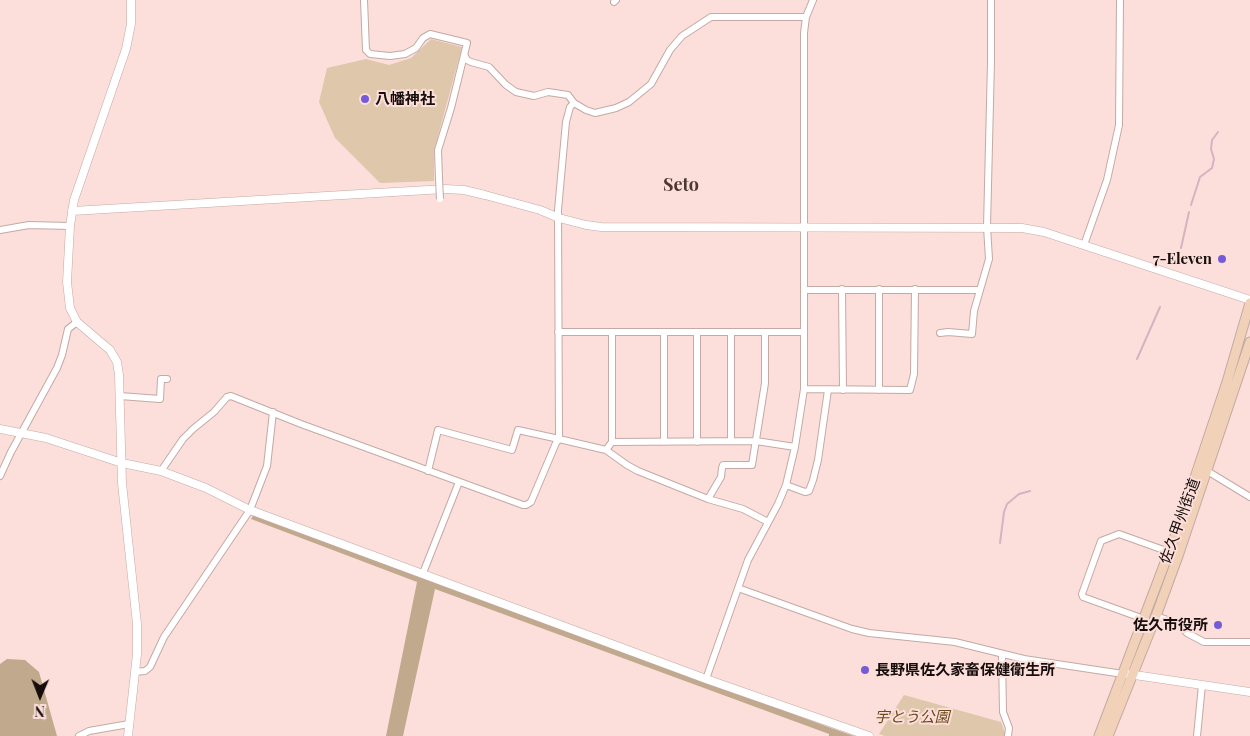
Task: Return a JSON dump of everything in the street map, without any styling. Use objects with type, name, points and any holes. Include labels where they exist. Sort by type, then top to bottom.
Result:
[{"type":"main road","name":"佐久甲州街道","points":[[1204,468],[1250,302]]},
{"type":"main road","name":"佐久甲州街道","points":[[1099,736],[1156,616],[1174,554],[1250,342]]},
{"type":"main road","name":"佐久甲州街道","points":[[1108,736],[1144,619],[1174,554]]},
{"type":"street","points":[[128,736],[138,624],[128,545],[122,463],[119,375],[115,358],[101,342],[77,322],[70,308],[68,295],[70,226],[75,195],[126,49],[131,24],[131,0]]},
{"type":"street","points":[[364,0],[368,53],[390,56],[405,54],[416,48],[430,34],[467,43],[437,156],[440,199]]},
{"type":"street","points":[[706,679],[748,560],[786,485],[795,447],[804,389],[804,38],[806,16],[813,0]]},
{"type":"street","points":[[940,333],[972,334],[974,311],[989,259],[987,227],[991,0]]},
{"type":"street","points":[[1084,245],[1107,180],[1119,126],[1120,0]]},
{"type":"street","points":[[465,56],[471,62],[489,67],[506,86],[516,92],[534,96],[548,92],[561,93],[568,95],[574,103],[586,110],[596,113],[630,102],[652,84],[670,50],[682,36],[711,17],[806,16]]},
{"type":"street","points":[[161,471],[183,439],[214,412],[228,396],[231,396],[428,471],[523,505],[529,504],[559,439],[558,210],[566,122],[568,109],[574,103]]},
{"type":"street","points":[[72,211],[445,189],[464,190],[485,195],[540,210],[559,218],[601,227],[987,227],[1034,229],[1250,302]]},
{"type":"street","points":[[0,230],[29,225],[70,226]]},
{"type":"street","points":[[842,289],[843,390]]},
{"type":"street","points":[[879,289],[879,390]]},
{"type":"street","points":[[804,389],[910,390],[914,374],[915,289]]},
{"type":"street","points":[[804,290],[980,290]]},
{"type":"street","points":[[0,476],[10,452],[60,361],[68,329],[77,322]]},
{"type":"street","points":[[558,332],[804,332]]},
{"type":"street","points":[[606,450],[612,442],[612,332]]},
{"type":"street","points":[[664,332],[664,442]]},
{"type":"street","points":[[697,442],[698,332]]},
{"type":"street","points":[[730,332],[731,441]]},
{"type":"street","points":[[708,499],[722,477],[723,465],[752,465],[765,383],[766,332]]},
{"type":"street","points":[[120,396],[160,399],[161,379],[167,379]]},
{"type":"street","points":[[786,485],[805,492],[809,491],[818,460],[828,390]]},
{"type":"street","points":[[135,672],[145,671],[150,667],[164,637],[250,510],[267,466],[273,412]]},
{"type":"street","points":[[0,429],[22,432],[122,463],[161,471],[198,484],[250,510],[706,679],[869,736]]},
{"type":"street","points":[[428,471],[438,430],[512,450],[518,430],[606,450],[632,468],[708,499],[743,509],[768,522]]},
{"type":"street","points":[[612,442],[756,441],[795,447]]},
{"type":"street","points":[[1204,468],[1250,497]]},
{"type":"street","points":[[423,573],[459,482]]},
{"type":"street","points":[[1144,619],[1082,598],[1101,541],[1119,534],[1174,554]]},
{"type":"street","points":[[738,588],[869,633],[954,642],[1042,662],[1250,692]]},
{"type":"street","points":[[1156,616],[1179,624],[1187,633],[1204,642],[1250,642]]},
{"type":"street","points":[[1002,654],[1003,712],[1009,728],[1008,736]]},
{"type":"street","points":[[1197,736],[1202,685]]},
{"type":"street","points":[[79,736],[89,731],[129,724]]},
{"type":"green space","points":[[431,39],[462,47],[434,151],[434,181],[380,183],[335,138],[319,102],[327,68],[366,59],[389,65],[411,58]]},
{"type":"green space","name":"宇とう公園","points":[[904,695],[1001,722],[1005,733],[1004,736],[885,736],[879,734]]},
{"type":"shaded area","points":[[254,514],[854,736],[829,736],[829,734],[435,589],[403,736],[386,736],[417,582],[251,519]]},
{"type":"shaded area","points":[[7,659],[25,660],[39,672],[57,736],[0,736],[0,664]]},
{"type":"waterway","points":[[1191,205],[1200,177],[1212,168],[1214,159],[1211,149],[1212,140],[1218,132]]},
{"type":"waterway","points":[[1181,248],[1189,212]]},
{"type":"waterway","points":[[1137,359],[1160,307]]},
{"type":"waterway","points":[[1000,543],[1004,512],[1007,504],[1019,494],[1030,491]]},
{"type":"place","name":"八幡神社","points":[[365,99]]},
{"type":"place","name":"7-Eleven","points":[[1222,259]]},
{"type":"place","name":"佐久市役所","points":[[1218,625]]},
{"type":"place","name":"長野県佐久家畜保健衛生所","points":[[865,670]]},
{"type":"district","name":"Seto","points":[[681,185]]}]
